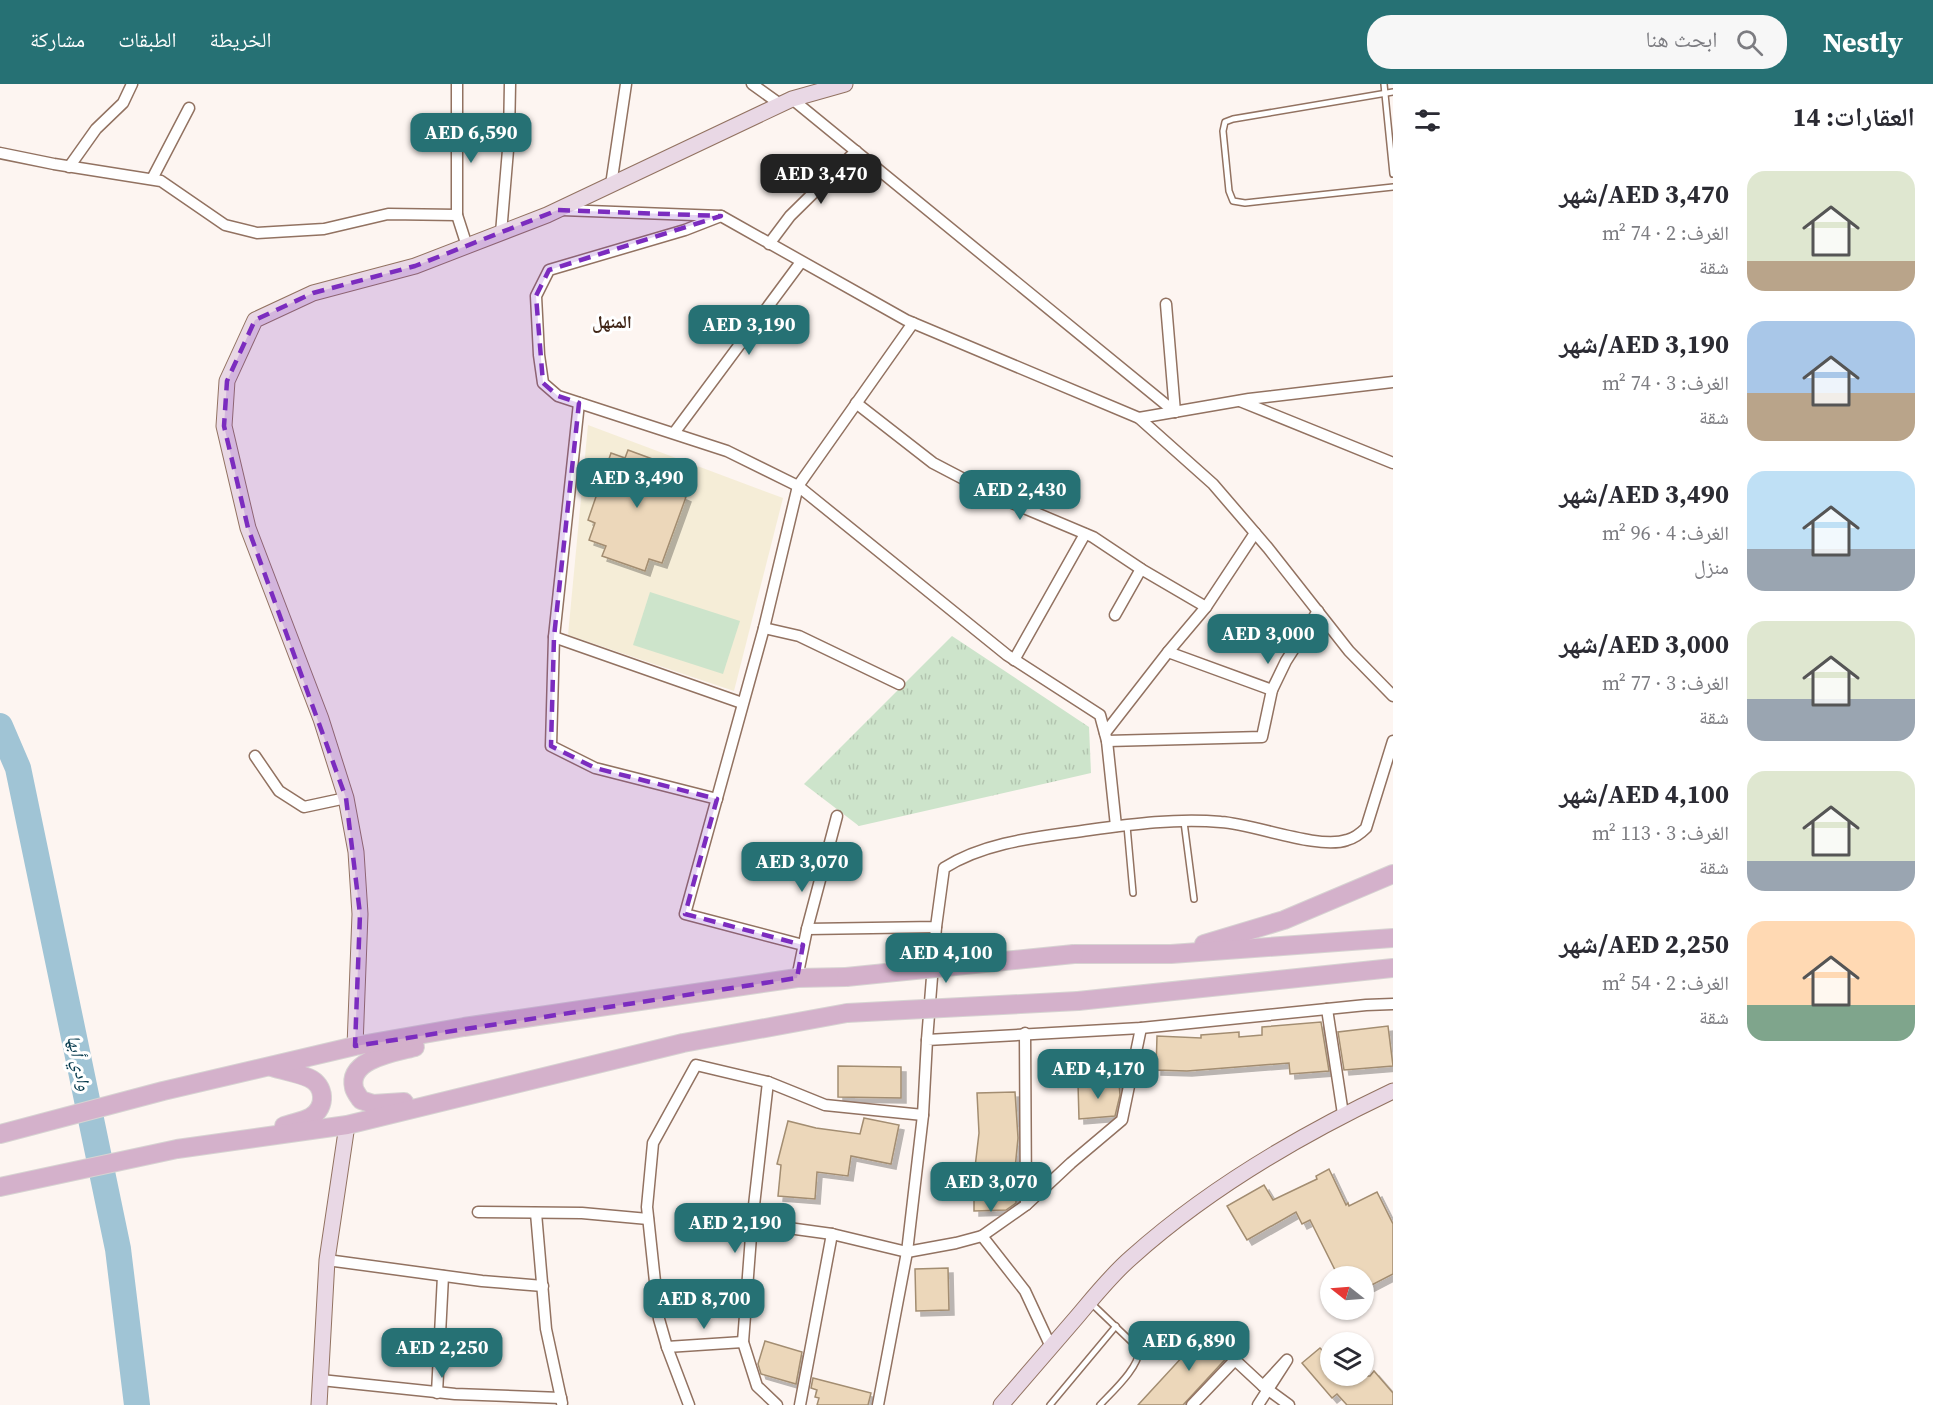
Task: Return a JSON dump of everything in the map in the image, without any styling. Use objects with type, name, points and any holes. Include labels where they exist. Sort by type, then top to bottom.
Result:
[{"type":"main road","points":[[1171,954],[1284,920],[1393,874]]},
{"type":"main road","points":[[0,1134],[163,1091],[355,1046],[797,978],[846,977],[1074,954],[1171,954],[1393,938]]},
{"type":"main road","points":[[0,1187],[177,1149],[347,1125],[683,1043],[847,1013],[1078,1001],[1387,971]]},
{"type":"main road","points":[[448,1099],[374,1104],[361,1100],[353,1087],[355,1073],[364,1063],[385,1054],[424,1045],[464,1028]]},
{"type":"main road","points":[[234,1141],[311,1117],[319,1109],[323,1097],[320,1086],[310,1078],[270,1066]]},
{"type":"street","points":[[69,166],[96,129],[123,103],[132,84]]},
{"type":"street","points":[[457,84],[457,215],[466,246]]},
{"type":"street","points":[[501,233],[509,138],[510,84]]},
{"type":"street","points":[[611,185],[626,84]]},
{"type":"street","points":[[752,84],[786,101],[856,151],[1175,412]]},
{"type":"street","points":[[355,1046],[360,914],[356,852],[346,798],[321,719],[248,528],[224,426],[227,381],[255,320],[313,293],[416,266],[501,233],[558,210],[786,101],[845,84]]},
{"type":"street","points":[[152,179],[189,108]]},
{"type":"street","points":[[769,243],[790,216],[856,151]]},
{"type":"street","points":[[0,153],[161,181],[225,225],[257,233],[324,229],[388,214],[457,215]]},
{"type":"street","points":[[558,210],[721,216],[913,323],[1139,418],[1213,484],[1349,651],[1393,696]]},
{"type":"street","points":[[721,216],[685,230],[549,270],[536,296],[543,383],[558,396],[727,451],[798,486],[1014,660],[1100,715],[1106,737],[1116,826]]},
{"type":"street","points":[[674,433],[801,262]]},
{"type":"street","points":[[1166,304],[1175,412]]},
{"type":"street","points":[[803,945],[685,914],[764,628],[798,486],[913,323]]},
{"type":"street","points":[[1139,418],[1240,401],[1393,382]]},
{"type":"street","points":[[1240,401],[1393,463]]},
{"type":"street","points":[[579,403],[554,637],[551,747],[595,768],[717,799]]},
{"type":"street","points":[[856,403],[933,463],[998,497],[1093,537],[1141,569],[1206,607]]},
{"type":"street","points":[[1106,737],[1168,652],[1206,607],[1255,533]]},
{"type":"street","points":[[1014,660],[1085,534]]},
{"type":"street","points":[[1115,615],[1141,569]]},
{"type":"street","points":[[1106,737],[1262,737],[1272,690],[1286,661],[1318,611]]},
{"type":"street","points":[[764,628],[799,636],[899,684]]},
{"type":"street","points":[[554,637],[742,703]]},
{"type":"street","points":[[1168,652],[1272,690]]},
{"type":"street","points":[[878,1405],[907,1252],[923,1115],[936,927],[944,868],[958,859],[1032,837],[1146,822],[1222,822],[1317,841],[1345,841],[1358,836],[1366,828],[1393,741]]},
{"type":"street","points":[[255,756],[279,791],[304,807],[346,798]]},
{"type":"street","points":[[797,978],[803,945],[837,816]]},
{"type":"street","points":[[807,929],[936,927]]},
{"type":"street","points":[[927,1040],[1141,1028],[1393,1004]]},
{"type":"street","points":[[1328,1009],[1343,1114]]},
{"type":"street","points":[[752,1223],[832,1234],[907,1252],[982,1236],[1026,1205],[1122,1120],[1141,1028]]},
{"type":"street","points":[[1025,1033],[1026,1205]]},
{"type":"street","points":[[689,1405],[667,1347],[659,1318],[647,1207],[653,1143],[696,1065],[768,1082],[825,1105],[923,1115]]},
{"type":"street","points":[[768,1082],[752,1223],[743,1341],[757,1386],[777,1405]]},
{"type":"street","points":[[1002,1405],[1090,1301],[1130,1258],[1195,1206],[1257,1164],[1343,1114],[1393,1090]]},
{"type":"street","points":[[319,1405],[327,1260],[347,1125]]},
{"type":"street","points":[[478,1212],[582,1213],[648,1219]]},
{"type":"street","points":[[321,1380],[562,1402],[546,1329],[537,1213]]},
{"type":"street","points":[[800,1405],[832,1234]]},
{"type":"street","points":[[982,1236],[1025,1292],[1051,1347]]},
{"type":"street","points":[[327,1260],[482,1281],[543,1286]]},
{"type":"street","points":[[437,1392],[443,1276]]},
{"type":"street","points":[[667,1347],[743,1341]]},
{"type":"street","points":[[1192,1405],[1235,1360],[1263,1386],[1289,1405]]},
{"type":"street","points":[[1258,1405],[1287,1360],[1263,1386]]},
{"type":"lane","points":[[1384,84],[1393,174]]},
{"type":"lane","points":[[1393,92],[1233,119],[1225,122],[1223,131],[1229,191],[1233,201],[1245,203],[1393,186]]},
{"type":"lane","points":[[1184,822],[1194,900]]},
{"type":"lane","points":[[1127,825],[1133,893]]},
{"type":"lane","points":[[1090,1301],[1138,1350],[1139,1357],[1100,1405]]},
{"type":"lane","points":[[1050,1405],[1116,1326]]},
{"type":"highlighted area","points":[[558,210],[721,216],[549,270],[536,296],[543,383],[558,396],[579,403],[554,637],[551,746],[595,768],[717,799],[685,914],[803,945],[797,978],[355,1046],[360,914],[346,798],[248,528],[224,426],[227,381],[255,320],[313,293],[415,266]]},
{"type":"shaded area","points":[[588,425],[783,498],[734,691],[568,635]]},
{"type":"green space","points":[[650,592],[740,621],[723,674],[633,645]]},
{"type":"green space","points":[[952,636],[1089,727],[1091,773],[859,826],[804,784]]},
{"type":"building","points":[[628,450],[685,471],[677,493],[686,497],[662,563],[649,559],[645,571],[602,556],[606,546],[589,540],[595,523],[588,520],[611,453],[625,458]]},
{"type":"building","points":[[1321,1022],[1329,1071],[1290,1074],[1289,1063],[1187,1071],[1156,1070],[1157,1036],[1201,1038],[1201,1035],[1239,1032],[1239,1037],[1262,1035],[1262,1027]]},
{"type":"building","points":[[1388,1026],[1393,1066],[1344,1070],[1338,1032]]},
{"type":"building","points":[[838,1066],[901,1067],[901,1098],[838,1097]]},
{"type":"building","points":[[1119,1083],[1120,1095],[1115,1116],[1079,1119],[1078,1084]]},
{"type":"building","points":[[1015,1092],[1018,1138],[1014,1179],[1016,1178],[1016,1203],[1006,1210],[974,1211],[974,1176],[979,1133],[977,1093]]},
{"type":"building","points":[[864,1118],[899,1125],[891,1164],[851,1156],[848,1176],[817,1172],[815,1199],[778,1196],[781,1165],[777,1164],[788,1121],[816,1128],[860,1134]]},
{"type":"building","points":[[1329,1169],[1346,1205],[1348,1203],[1349,1206],[1377,1192],[1393,1224],[1393,1274],[1374,1284],[1374,1266],[1333,1266],[1310,1220],[1302,1224],[1296,1212],[1247,1240],[1227,1206],[1264,1185],[1273,1200],[1317,1179],[1316,1176]]},
{"type":"building","points":[[948,1268],[949,1310],[916,1311],[915,1269]]},
{"type":"building","points":[[1208,1329],[1232,1352],[1183,1405],[1138,1405]]},
{"type":"building","points":[[765,1341],[802,1352],[796,1384],[761,1374],[758,1364]]},
{"type":"building","points":[[1320,1348],[1320,1384],[1302,1363]]},
{"type":"building","points":[[1374,1371],[1393,1393],[1393,1405],[1347,1405],[1337,1394],[1332,1398],[1322,1386],[1374,1386]]},
{"type":"building","points":[[813,1378],[871,1393],[868,1405],[817,1405],[819,1398],[815,1397],[817,1390],[811,1388]]},
{"type":"waterway","name":"وادي أبها","points":[[0,726],[18,768],[118,1249],[137,1405]]},
{"type":"district","name":"المنهل","points":[[612,322]]}]
